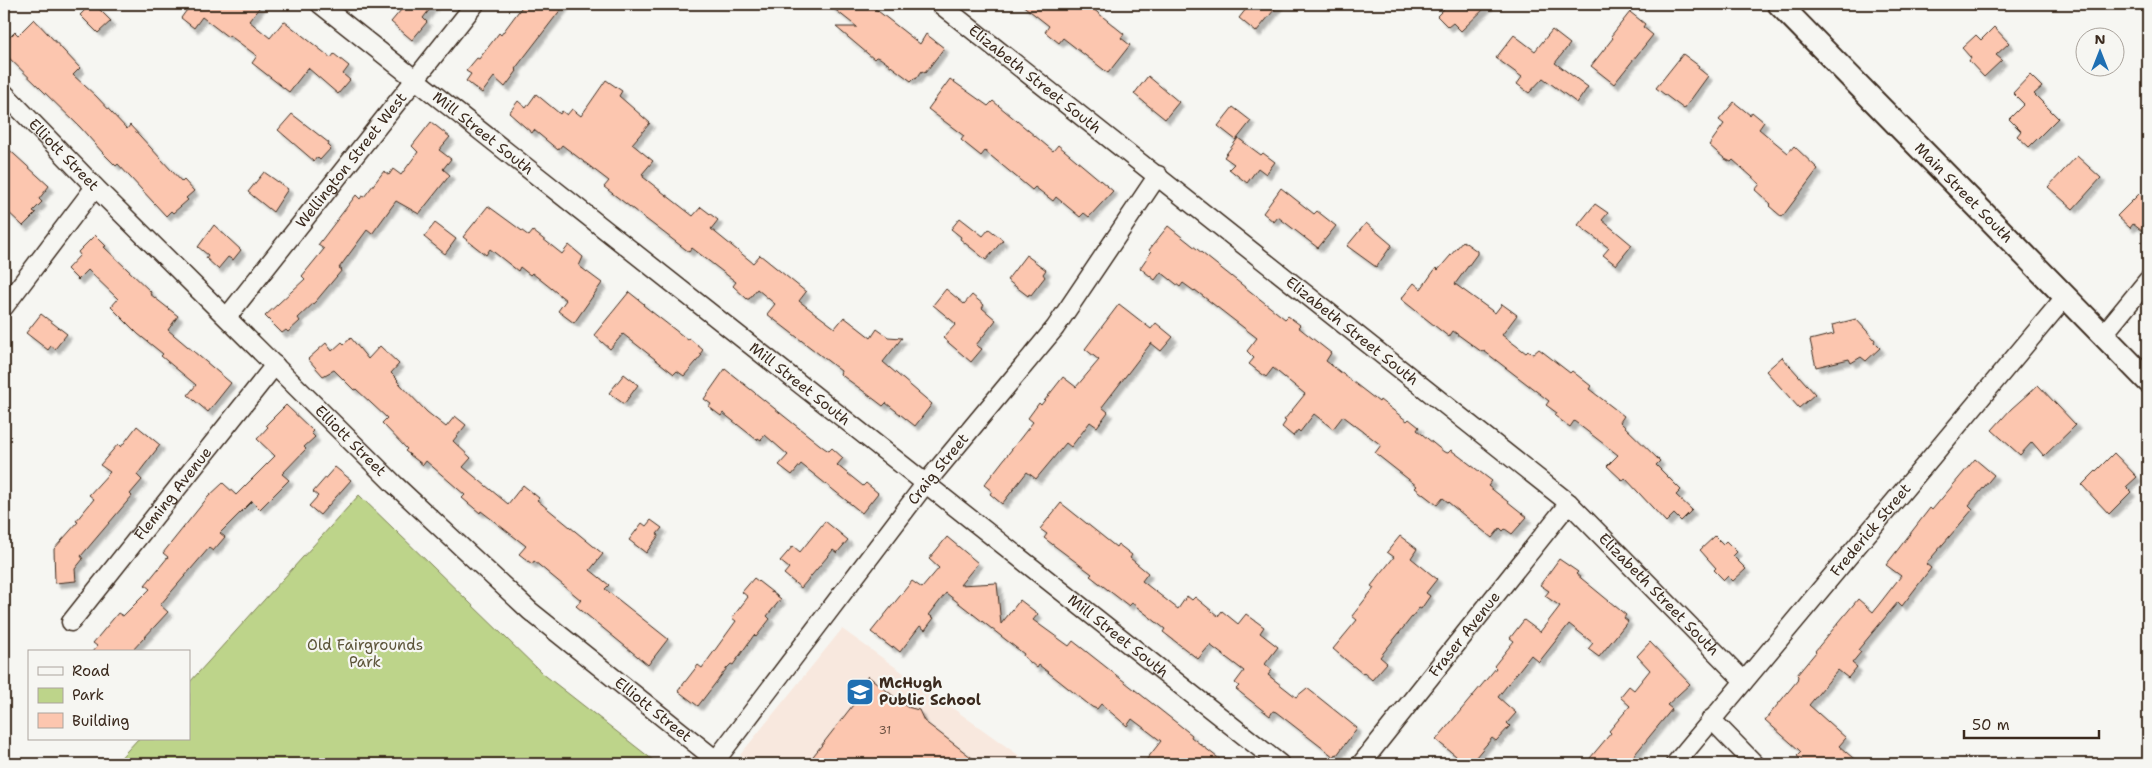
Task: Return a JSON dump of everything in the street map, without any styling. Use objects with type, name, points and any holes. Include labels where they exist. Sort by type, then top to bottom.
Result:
[{"type":"main road","name":"Main Street South","points":[[1779,4],[2148,380]]},
{"type":"street","name":"Mill Street South","points":[[320,4],[1280,764]]},
{"type":"street","name":"Wellington Street West","points":[[227,317],[475,4]]},
{"type":"street","name":"Elizabeth Street South","points":[[940,4],[1158,175],[1569,503],[1744,681]]},
{"type":"street","name":"Elliott Street","points":[[4,93],[395,485],[530,611],[718,762]]},
{"type":"street","name":"Craig Street","points":[[718,762],[926,483],[1055,328],[1158,175]]},
{"type":"street","points":[[4,307],[96,187]]},
{"type":"street","points":[[2104,335],[2148,280]]},
{"type":"street","name":"Frederick Street","points":[[1675,764],[2066,296]]},
{"type":"street","name":"Fleming Avenue","points":[[71,622],[275,366]]},
{"type":"street","name":"Fraser Avenue","points":[[1361,764],[1569,503]]},
{"type":"street","points":[[1711,719],[1755,764]]},
{"type":"shaded area","name":"McHugh Public School","points":[[842,629],[1021,757],[1016,764],[752,764],[740,755]]},
{"type":"green space","name":"Old Fairgrounds Park","points":[[359,495],[542,673],[658,764],[115,764],[137,740],[190,740],[190,682]]},
{"type":"building","points":[[91,4],[94,4],[111,21],[98,33],[80,15]]},
{"type":"building","points":[[184,4],[262,4],[249,21],[270,38],[284,21],[331,58],[334,54],[349,66],[343,74],[350,80],[338,94],[308,68],[289,92],[252,63],[257,56],[229,35],[228,37],[202,17],[194,28],[181,18],[189,7]]},
{"type":"building","points":[[406,4],[434,4],[423,18],[427,22],[412,40],[391,22]]},
{"type":"building","points":[[524,4],[565,4],[515,69],[517,71],[505,87],[494,77],[482,93],[466,81],[471,74],[466,71],[477,58],[479,59],[499,33],[501,35]]},
{"type":"building","points":[[828,4],[869,4],[920,44],[926,34],[944,48],[925,73],[922,71],[916,79],[914,78],[911,81],[880,58],[876,57],[874,59],[836,27],[857,27]]},
{"type":"building","points":[[1021,4],[1087,4],[1124,34],[1121,38],[1130,45],[1108,73],[1063,38],[1059,43],[1045,32],[1049,26]]},
{"type":"building","points":[[1250,4],[1279,4],[1256,32],[1239,18]]},
{"type":"building","points":[[1449,4],[1489,4],[1461,31],[1453,23],[1448,27],[1437,16]]},
{"type":"building","points":[[1630,12],[1645,24],[1643,27],[1653,35],[1614,84],[1591,66]]},
{"type":"building","points":[[34,19],[80,68],[73,75],[127,129],[130,125],[182,182],[184,180],[194,191],[186,198],[188,200],[173,213],[171,211],[166,216],[118,164],[116,166],[80,127],[4,53],[4,43],[15,32],[18,35]]},
{"type":"building","points":[[1994,27],[2009,43],[1996,55],[2002,60],[1984,77],[1969,61],[1971,58],[1962,48],[1976,35],[1981,40]]},
{"type":"building","points":[[1552,30],[1570,44],[1555,63],[1588,87],[1577,103],[1543,78],[1529,93],[1517,84],[1522,77],[1496,58],[1514,35],[1535,51]]},
{"type":"building","points":[[1683,54],[1699,66],[1698,68],[1708,76],[1684,109],[1656,88]]},
{"type":"building","points":[[2030,75],[2042,87],[2034,94],[2058,118],[2029,147],[2017,136],[2021,131],[2009,119],[2024,104],[2013,93]]},
{"type":"building","points":[[1148,76],[1179,102],[1165,119],[1134,94]]},
{"type":"building","points":[[950,79],[988,106],[993,101],[1053,151],[1058,145],[1113,191],[1089,217],[1084,213],[1080,217],[1056,197],[1053,201],[1035,187],[1032,190],[985,151],[981,156],[961,140],[964,136],[928,109]]},
{"type":"building","points":[[606,80],[622,91],[619,96],[650,123],[632,144],[653,161],[642,174],[644,175],[643,177],[693,216],[701,207],[718,220],[711,229],[753,263],[760,255],[806,292],[799,301],[835,328],[844,317],[871,338],[877,329],[888,337],[902,338],[883,362],[932,404],[915,426],[886,403],[883,406],[840,374],[841,371],[767,314],[775,304],[757,289],[747,299],[733,286],[736,282],[692,248],[689,252],[604,187],[609,181],[562,145],[558,150],[534,130],[532,133],[509,113],[518,101],[526,108],[536,94],[560,114],[562,111],[567,115],[572,109],[581,116]]},
{"type":"building","points":[[1734,102],[1750,115],[1752,112],[1764,122],[1759,129],[1788,153],[1794,146],[1818,169],[1782,217],[1755,190],[1760,184],[1733,160],[1731,162],[1725,159],[1709,145],[1724,124],[1719,120]]},
{"type":"building","points":[[1233,107],[1251,121],[1236,140],[1218,126]]},
{"type":"building","points":[[292,114],[329,143],[328,145],[331,148],[320,160],[317,157],[314,161],[278,130]]},
{"type":"building","points":[[431,122],[450,137],[439,150],[451,159],[443,169],[450,175],[419,214],[396,201],[372,234],[367,230],[339,268],[342,270],[316,301],[298,318],[300,321],[288,332],[286,330],[282,333],[265,316],[305,279],[302,276],[324,249],[318,245],[356,195],[360,199],[362,196],[364,197],[384,171],[389,175],[393,169],[401,175],[418,152],[412,146]]},
{"type":"building","points":[[1238,138],[1261,155],[1263,153],[1275,162],[1266,174],[1258,168],[1247,183],[1229,169],[1234,164],[1224,157]]},
{"type":"building","points":[[4,145],[49,186],[39,199],[42,202],[33,211],[36,213],[23,226],[4,208]]},
{"type":"building","points":[[2077,156],[2101,178],[2073,209],[2048,187]]},
{"type":"building","points":[[264,172],[288,189],[273,212],[248,192]]},
{"type":"building","points":[[1281,188],[1314,214],[1317,211],[1336,226],[1318,248],[1278,217],[1274,222],[1263,213]]},
{"type":"building","points":[[2139,194],[2148,202],[2148,225],[2142,231],[2133,224],[2130,228],[2117,216]]},
{"type":"building","points":[[1595,204],[1608,213],[1602,220],[1632,245],[1616,265],[1603,255],[1609,248],[1578,225]]},
{"type":"building","points":[[488,206],[529,236],[533,231],[562,254],[569,245],[583,257],[579,266],[602,283],[574,323],[558,311],[566,300],[532,273],[530,275],[520,267],[518,271],[490,249],[486,255],[463,237]]},
{"type":"building","points":[[960,218],[983,236],[989,229],[1003,240],[986,260],[960,239],[961,237],[951,229]]},
{"type":"building","points":[[435,223],[456,239],[445,254],[424,237]]},
{"type":"building","points":[[1366,223],[1392,245],[1376,267],[1347,246]]},
{"type":"building","points":[[214,225],[241,250],[233,260],[228,257],[218,269],[206,258],[208,255],[198,247]]},
{"type":"building","points":[[1168,226],[1285,319],[1288,316],[1300,325],[1298,327],[1331,353],[1326,361],[1379,402],[1380,400],[1407,421],[1409,419],[1419,427],[1417,430],[1444,452],[1448,453],[1451,450],[1492,481],[1488,486],[1527,517],[1512,534],[1500,528],[1492,538],[1443,498],[1437,505],[1415,488],[1417,486],[1375,453],[1381,445],[1343,416],[1333,429],[1314,414],[1300,432],[1298,430],[1293,436],[1282,427],[1286,421],[1284,420],[1305,394],[1273,368],[1266,377],[1249,364],[1254,358],[1247,351],[1257,338],[1195,290],[1183,283],[1180,287],[1161,272],[1155,280],[1140,268],[1151,252],[1149,250]]},
{"type":"building","points":[[95,235],[106,246],[104,247],[151,292],[150,294],[178,316],[168,330],[231,383],[208,412],[188,395],[196,385],[161,356],[163,354],[138,334],[111,307],[118,299],[88,270],[78,280],[67,269],[80,255],[78,252]]},
{"type":"building","points":[[1463,241],[1477,251],[1477,254],[1455,284],[1495,313],[1502,304],[1517,315],[1502,335],[1526,353],[1528,351],[1533,354],[1539,349],[1570,373],[1572,371],[1591,386],[1589,389],[1624,416],[1620,422],[1660,461],[1656,465],[1681,490],[1676,495],[1692,510],[1681,521],[1674,514],[1666,522],[1625,478],[1623,481],[1607,466],[1618,455],[1574,421],[1570,427],[1555,416],[1557,413],[1546,405],[1549,401],[1484,351],[1482,352],[1453,331],[1449,337],[1401,299],[1414,283],[1421,289],[1436,268],[1438,270]]},
{"type":"building","points":[[1026,255],[1046,270],[1043,274],[1045,277],[1031,295],[1029,294],[1028,296],[1007,280]]},
{"type":"building","points":[[946,289],[964,304],[972,295],[984,305],[982,308],[996,320],[976,345],[982,349],[971,362],[943,338],[956,324],[933,305]]},
{"type":"building","points":[[629,292],[643,305],[703,350],[700,354],[702,355],[684,376],[677,371],[674,374],[623,334],[610,349],[594,335]]},
{"type":"building","points":[[1119,304],[1151,329],[1156,323],[1173,337],[1161,351],[1151,343],[1102,407],[1108,412],[1097,427],[1090,422],[1071,447],[1066,443],[1036,479],[1027,472],[1002,504],[990,494],[992,491],[984,485],[1033,422],[1028,418],[1039,403],[1041,405],[1063,377],[1076,387],[1099,360],[1085,349]]},
{"type":"building","points":[[41,314],[67,334],[55,349],[51,346],[48,350],[26,333]]},
{"type":"building","points":[[1856,319],[1880,348],[1866,361],[1861,357],[1851,363],[1849,359],[1816,367],[1810,340],[1834,334],[1832,325]]},
{"type":"building","points":[[351,338],[368,359],[380,346],[399,364],[391,373],[397,381],[427,412],[446,427],[455,416],[466,425],[453,441],[471,458],[463,467],[508,504],[523,485],[539,498],[537,500],[603,554],[590,570],[609,585],[605,589],[668,639],[648,665],[576,606],[581,600],[534,561],[532,564],[519,554],[526,546],[462,498],[465,495],[426,461],[423,465],[405,451],[407,449],[382,423],[387,418],[356,389],[354,390],[334,370],[323,376],[308,359],[326,343],[332,351],[342,342],[344,344]]},
{"type":"building","points":[[1782,357],[1815,394],[1799,408],[1766,371]]},
{"type":"building","points":[[725,369],[824,448],[829,451],[832,448],[843,458],[837,465],[863,486],[866,483],[878,493],[862,513],[801,464],[792,475],[779,465],[788,455],[765,435],[761,440],[758,438],[757,440],[723,413],[721,416],[709,407],[711,404],[704,399]]},
{"type":"building","points":[[624,374],[638,385],[624,404],[609,393]]},
{"type":"building","points":[[2038,385],[2076,425],[2044,456],[2032,442],[2020,455],[1992,430],[2011,409]]},
{"type":"building","points":[[286,405],[313,431],[311,433],[315,437],[304,447],[306,449],[282,474],[289,480],[260,509],[252,501],[220,533],[225,537],[213,551],[209,548],[160,605],[168,612],[133,650],[94,650],[97,646],[93,643],[118,613],[123,616],[150,589],[145,585],[168,557],[163,553],[208,497],[223,483],[236,495],[275,456],[257,439],[268,427],[266,425]]},
{"type":"building","points":[[137,426],[160,445],[137,475],[142,480],[130,494],[132,496],[81,556],[83,559],[75,569],[76,581],[55,583],[54,549],[78,522],[76,521],[94,499],[89,495],[110,472],[100,465],[118,444],[121,447]]},
{"type":"building","points":[[2114,453],[2137,477],[2126,487],[2131,492],[2109,514],[2082,485]]},
{"type":"building","points":[[1975,459],[1994,475],[1969,505],[1973,509],[1926,564],[1931,568],[1902,606],[1898,602],[1858,650],[1861,652],[1852,663],[1857,667],[1848,678],[1838,670],[1809,705],[1846,738],[1839,746],[1860,764],[1806,764],[1797,756],[1801,752],[1765,720],[1797,681],[1797,675],[1815,651],[1858,599],[1873,612],[1901,576],[1886,565],[1930,508],[1932,510]]},
{"type":"building","points":[[335,467],[351,480],[320,515],[309,506],[318,496],[313,492]]},
{"type":"building","points":[[1061,503],[1116,547],[1118,544],[1132,555],[1130,558],[1148,573],[1142,581],[1178,609],[1187,596],[1192,600],[1195,597],[1218,616],[1222,611],[1238,624],[1246,614],[1264,627],[1260,633],[1278,647],[1265,664],[1272,670],[1268,675],[1296,697],[1307,688],[1357,728],[1337,755],[1334,757],[1276,712],[1273,711],[1270,716],[1236,689],[1239,686],[1235,683],[1244,671],[1210,645],[1198,659],[1163,632],[1165,629],[1132,603],[1129,606],[1090,576],[1092,574],[1044,538],[1047,534],[1040,529]]},
{"type":"building","points":[[651,520],[662,528],[646,553],[629,540],[642,523],[646,526]]},
{"type":"building","points":[[825,521],[848,540],[837,553],[833,550],[801,588],[784,574],[789,568],[780,561],[793,546],[800,552]]},
{"type":"building","points":[[1400,536],[1417,549],[1411,558],[1437,579],[1426,593],[1430,596],[1421,609],[1419,608],[1380,657],[1387,663],[1372,680],[1333,649],[1357,620],[1352,616],[1374,588],[1371,586],[1394,557],[1387,552]]},
{"type":"building","points":[[1715,536],[1723,544],[1726,541],[1737,552],[1733,556],[1746,569],[1733,581],[1728,576],[1724,580],[1714,570],[1716,568],[1700,550]]},
{"type":"building","points":[[947,537],[978,563],[960,585],[997,583],[1001,624],[1020,600],[1038,614],[1033,620],[1069,646],[1073,641],[1226,764],[1143,764],[1161,741],[1132,719],[1127,726],[1101,704],[1097,709],[1092,707],[1039,665],[1037,668],[1023,656],[1024,654],[946,593],[929,615],[934,618],[925,630],[920,626],[900,652],[871,632],[912,581],[922,588],[939,568],[929,559]]},
{"type":"building","points":[[1559,559],[1578,572],[1576,574],[1626,615],[1624,618],[1628,621],[1599,657],[1588,649],[1593,643],[1569,624],[1539,662],[1531,655],[1498,697],[1516,713],[1507,723],[1510,726],[1496,741],[1492,738],[1470,764],[1466,764],[1436,740],[1496,668],[1494,666],[1514,641],[1510,638],[1524,620],[1540,632],[1560,606],[1545,596],[1549,591],[1540,585]]},
{"type":"building","points":[[754,578],[781,599],[767,616],[770,619],[756,637],[754,635],[733,665],[731,664],[727,668],[698,706],[678,691],[698,665],[702,668],[736,621],[732,618],[748,597],[742,592]]},
{"type":"building","points":[[1650,642],[1690,684],[1667,705],[1672,709],[1627,764],[1585,764],[1611,733],[1609,731],[1630,706],[1620,697],[1629,686],[1634,690],[1650,670],[1637,656]]},
{"type":"building","points":[[868,676],[907,707],[919,710],[924,721],[980,764],[807,764],[860,696],[855,692]]},
{"type":"place","name":"McHugh Public School","points":[[860,692]]}]
